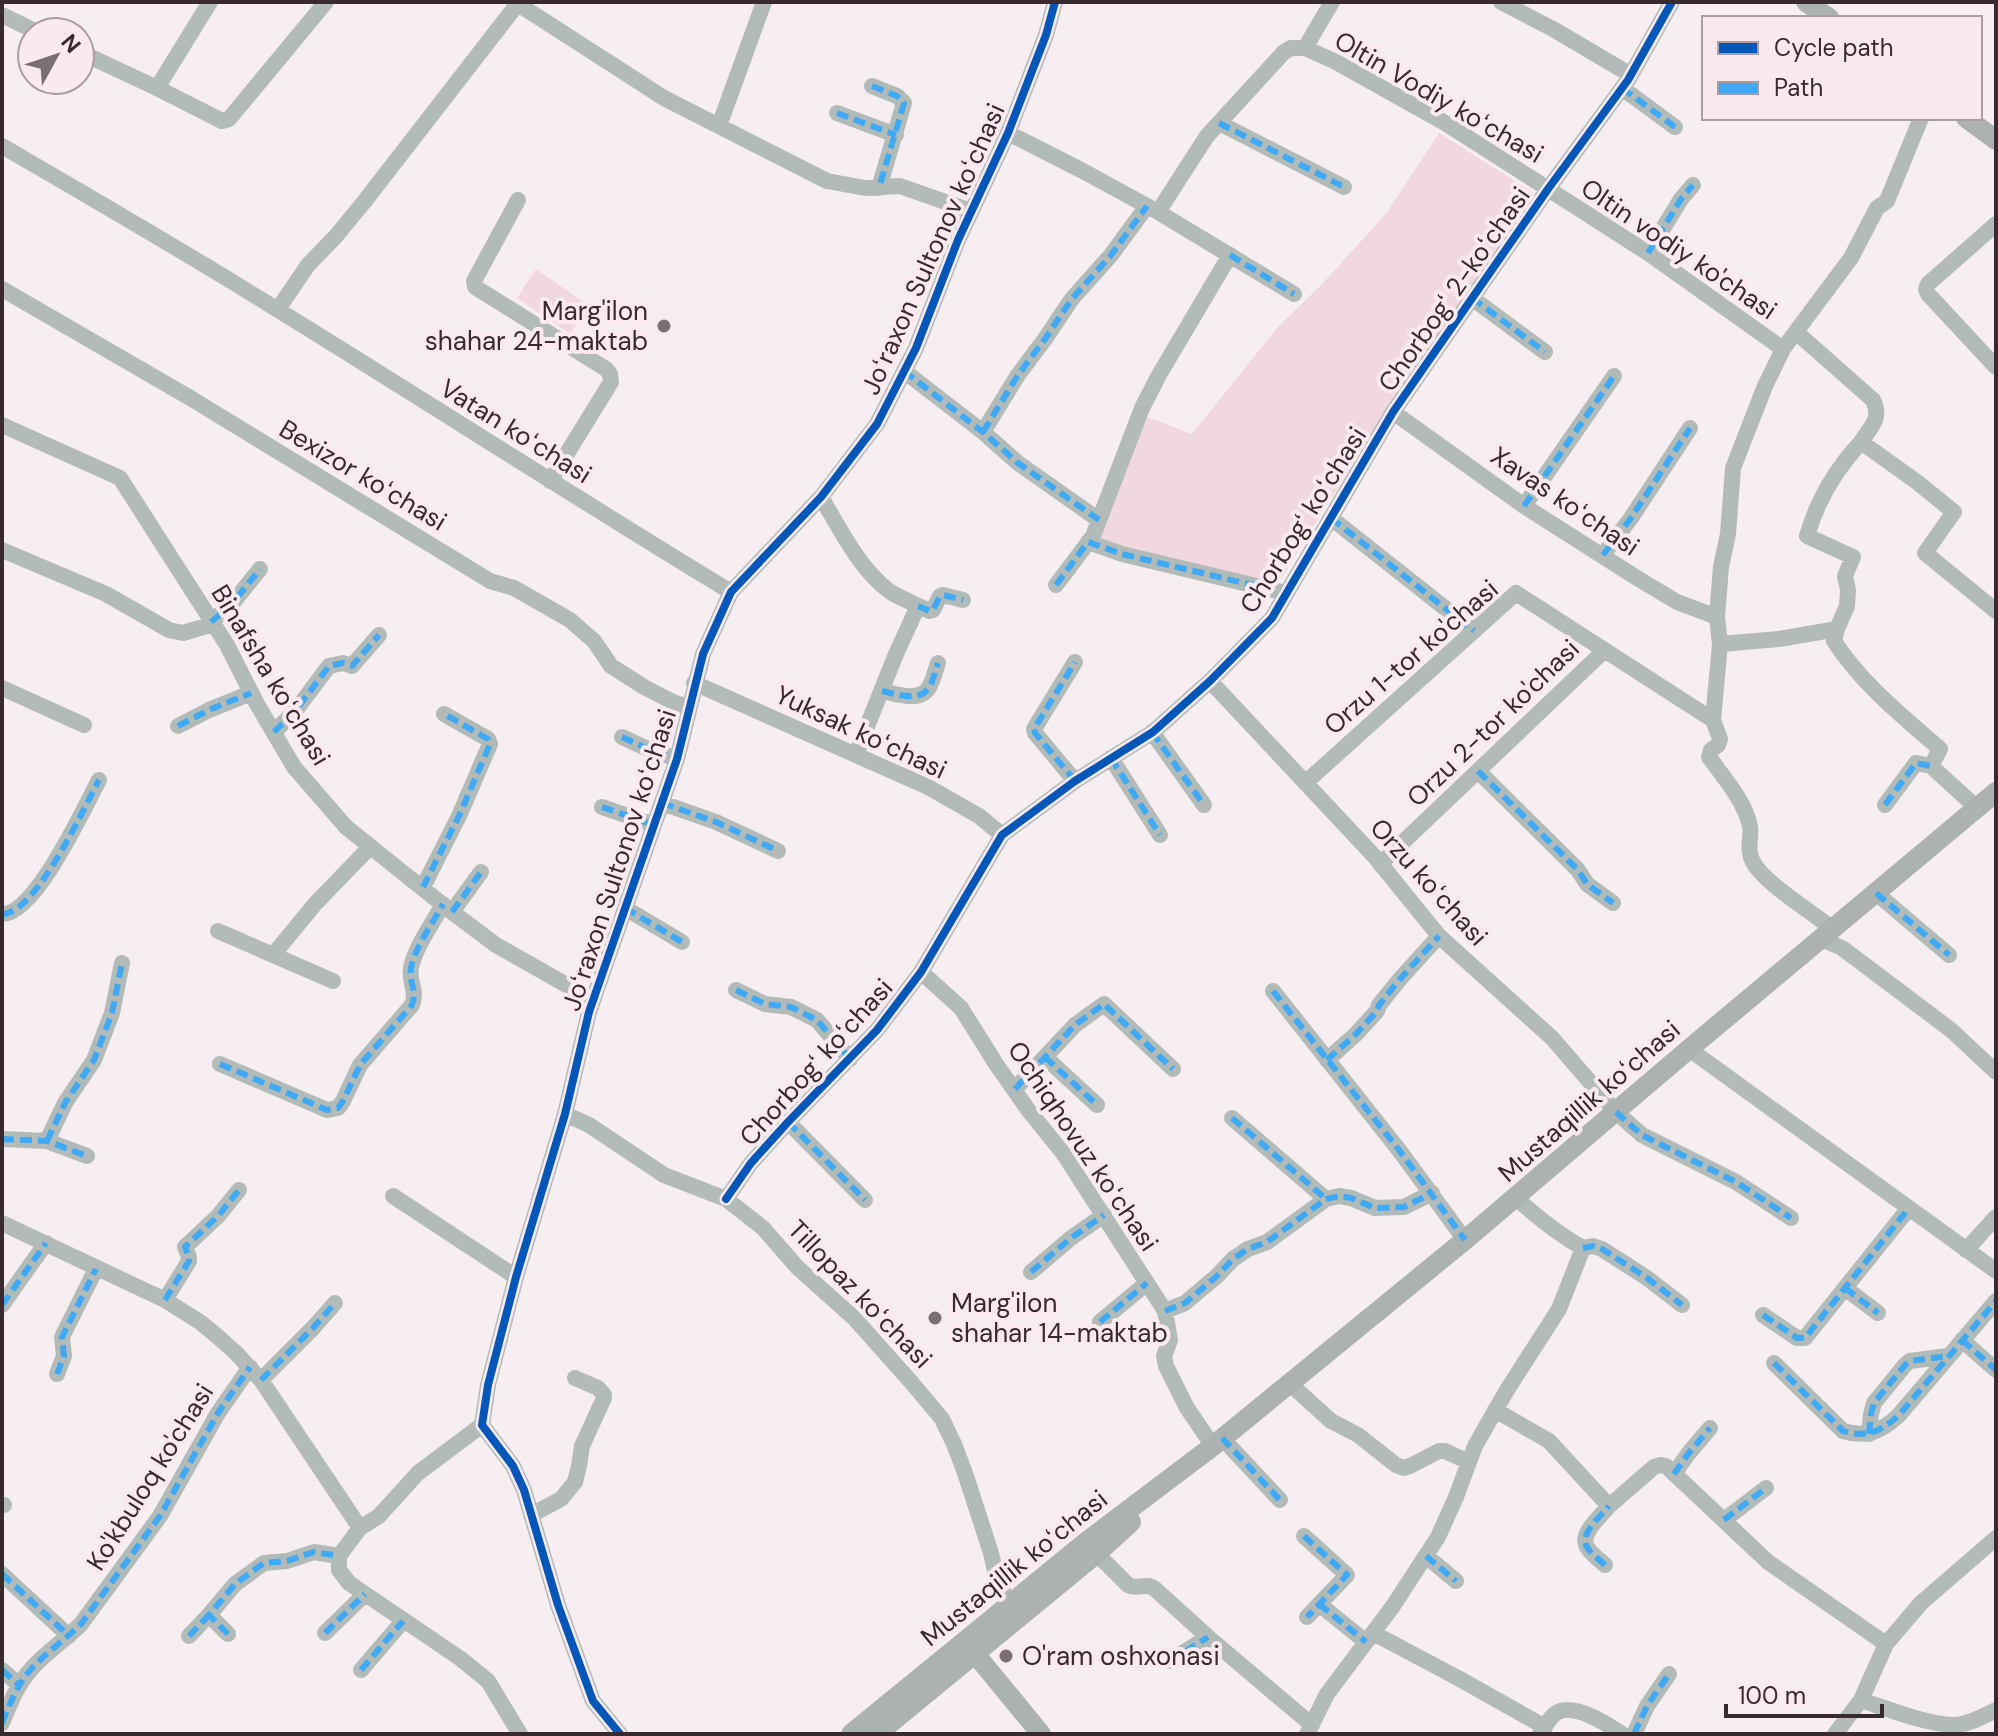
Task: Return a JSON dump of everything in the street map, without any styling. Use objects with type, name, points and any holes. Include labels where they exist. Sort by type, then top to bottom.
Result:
[{"type":"main road","points":[[1806,2],[1826,16]]},
{"type":"main road","points":[[1969,120],[1996,140]]},
{"type":"main road","name":"Mustaqillik koʻchasi","points":[[877,1734],[970,1648],[1288,1382],[1516,1198],[1996,792]]},
{"type":"main road","name":"Mustaqillik koʻchasi","points":[[851,1734],[970,1648],[1009,1605],[1091,1548]]},
{"type":"main road","points":[[970,1648],[1041,1734]]},
{"type":"street","points":[[157,88],[210,2]]},
{"type":"street","points":[[96,59],[222,121],[229,119],[326,2]]},
{"type":"street","points":[[719,126],[764,2]]},
{"type":"street","name":"Joʻraxon Sultonov koʻchasi","points":[[482,1425],[488,1385],[516,1277],[565,1114],[593,1000],[677,759],[703,654],[731,592],[821,497],[877,424],[916,348],[971,211],[1008,133],[1046,35],[1055,2]]},
{"type":"street","name":"Oltin Vodiy koʻchasi","points":[[1305,48],[1332,2]]},
{"type":"street","points":[[1501,2],[1553,29],[1626,81],[1675,127]]},
{"type":"street","points":[[1548,189],[1626,81],[1672,2]]},
{"type":"street","points":[[278,309],[308,265],[364,202],[519,3],[664,98],[827,181],[865,188],[900,186],[971,211]]},
{"type":"street","name":"Oltin Vodiy koʻchasi","points":[[983,432],[1018,375],[1071,300],[1152,209],[1219,123],[1291,48],[1305,48],[1336,62],[1445,123],[1548,189]]},
{"type":"street","points":[[872,86],[904,101],[879,188]]},
{"type":"street","points":[[837,113],[896,135]]},
{"type":"street","points":[[1920,120],[1887,201],[1877,208],[1851,258],[1783,349],[1733,468],[1717,617],[1720,644],[1713,720],[1720,739],[1709,757],[1740,801],[1750,827],[1748,851],[1753,864],[1842,948],[1951,1030],[1996,1072]]},
{"type":"street","points":[[1219,123],[1344,187]]},
{"type":"street","points":[[1008,133],[1152,209],[1294,294]]},
{"type":"street","name":"Vatan koʻchasi","points":[[2,146],[278,309],[731,592]]},
{"type":"street","points":[[1648,253],[1693,185]]},
{"type":"street","name":"Oltin vodiy ko'chasi","points":[[1548,189],[1648,253],[1783,349]]},
{"type":"street","name":"Chorbogʻ 2-koʻchasi","points":[[1393,412],[1548,189]]},
{"type":"street","points":[[518,200],[474,281],[475,287],[606,369],[611,382],[550,481]]},
{"type":"street","points":[[1996,224],[1926,289],[1996,367]]},
{"type":"street","points":[[1056,585],[1093,536],[1142,408],[1230,255]]},
{"type":"street","name":"Bexizor koʻchasi","points":[[2,289],[192,399],[490,581],[514,588],[557,612],[583,630],[604,653],[611,666],[644,687],[689,707]]},
{"type":"street","points":[[1472,298],[1545,352]]},
{"type":"street","points":[[1796,332],[1873,400],[1878,409],[1877,417],[1861,442],[1841,463],[1811,519],[1807,536],[1853,557],[1845,576],[1847,606],[1834,641],[1889,705],[1940,749],[1931,766]]},
{"type":"street","points":[[904,371],[1018,463],[1099,520]]},
{"type":"street","points":[[1524,506],[1614,376]]},
{"type":"street","name":"Xavas koʻchasi","points":[[1393,412],[1524,506],[1677,602],[1717,617]]},
{"type":"street","name":"Chorbogʻ koʻchasi","points":[[726,1199],[751,1163],[877,1030],[921,972],[1002,835],[1075,781],[1152,732],[1210,681],[1272,618],[1393,412]]},
{"type":"street","name":"Binafsha koʻchasi","points":[[2,425],[120,478],[227,645],[294,767],[346,827],[496,945],[593,1000]]},
{"type":"street","points":[[1603,555],[1690,428]]},
{"type":"street","points":[[1861,442],[1954,512],[1925,553],[1996,611]]},
{"type":"street","points":[[821,497],[853,551],[889,591],[930,611],[940,596],[963,600]]},
{"type":"street","points":[[1331,518],[1474,631]]},
{"type":"street","points":[[1088,542],[1122,554],[1286,593]]},
{"type":"street","points":[[2,550],[106,594],[169,630],[183,633],[212,623],[260,569]]},
{"type":"street","name":"Orzu 1-tor ko'chasi","points":[[1305,783],[1516,593],[1713,720]]},
{"type":"street","points":[[856,754],[918,606]]},
{"type":"street","points":[[1720,644],[1779,639],[1837,629]]},
{"type":"street","points":[[274,732],[296,710],[329,666],[343,663],[352,666],[379,635]]},
{"type":"street","name":"Orzu 2-tor ko'chasi","points":[[1380,864],[1605,650]]},
{"type":"street","points":[[1075,662],[1034,729],[1075,781]]},
{"type":"street","points":[[882,691],[920,695],[927,690],[938,663]]},
{"type":"street","name":"Orzu koʻchasi","points":[[1210,681],[1380,864],[1439,936],[1552,1038],[1616,1112],[1642,1135],[1736,1182],[1791,1218]]},
{"type":"street","name":"Yuksak koʻchasi","points":[[694,683],[928,787],[979,816],[1002,835]]},
{"type":"street","points":[[2,688],[84,725]]},
{"type":"street","points":[[178,726],[251,693]]},
{"type":"street","points":[[423,887],[459,816],[490,744],[488,739],[444,714]]},
{"type":"street","points":[[1152,732],[1204,805]]},
{"type":"street","points":[[622,737],[677,759]]},
{"type":"street","points":[[1111,758],[1160,835]]},
{"type":"street","points":[[1885,805],[1916,763],[1931,766],[1977,808]]},
{"type":"street","points":[[1478,771],[1578,870],[1587,884],[1613,903]]},
{"type":"street","points":[[2,914],[9,914],[34,893],[99,780]]},
{"type":"street","points":[[662,803],[716,822],[778,851]]},
{"type":"street","points":[[602,807],[654,825]]},
{"type":"street","points":[[273,955],[315,904],[370,847]]},
{"type":"street","points":[[220,1064],[327,1110],[338,1108],[360,1065],[412,1005],[415,996],[410,976],[412,964],[448,908],[481,872]]},
{"type":"street","points":[[1876,893],[1949,955]]},
{"type":"street","points":[[625,908],[682,942]]},
{"type":"street","points":[[218,931],[333,981]]},
{"type":"street","points":[[1327,1060],[1377,1011],[1400,979],[1439,936]]},
{"type":"street","points":[[47,1141],[65,1103],[94,1060],[112,1013],[122,963]]},
{"type":"street","name":"Ochiqhovuz koʻchasi","points":[[921,972],[961,1008],[1029,1111],[1063,1153],[1165,1311]]},
{"type":"street","points":[[736,990],[765,1004],[791,1007],[817,1020],[850,1059]]},
{"type":"street","points":[[1273,991],[1432,1193],[1465,1240]]},
{"type":"street","points":[[1015,1089],[1075,1025],[1104,1004],[1173,1069]]},
{"type":"street","points":[[1689,1049],[1996,1271]]},
{"type":"street","points":[[1045,1057],[1097,1105]]},
{"type":"street","name":"Tillopaz koʻchasi","points":[[565,1114],[589,1125],[664,1175],[726,1199],[763,1228],[797,1267],[854,1318],[942,1419],[965,1473],[996,1575],[1009,1605]]},
{"type":"street","points":[[1232,1118],[1326,1199]]},
{"type":"street","points":[[788,1122],[865,1200]]},
{"type":"street","points":[[2,1139],[47,1141],[87,1156]]},
{"type":"street","points":[[165,1300],[189,1261],[185,1247],[218,1216],[239,1190]]},
{"type":"street","points":[[1280,1500],[1217,1442],[1187,1408],[1166,1366],[1164,1356],[1170,1340],[1165,1311],[1185,1303],[1233,1259],[1267,1242],[1326,1199],[1339,1196],[1375,1208],[1404,1207],[1432,1193]]},
{"type":"street","points":[[393,1196],[516,1277]]},
{"type":"street","points":[[1516,1198],[1568,1239],[1583,1248],[1593,1246],[1602,1249],[1682,1305]]},
{"type":"street","points":[[1763,1315],[1801,1339],[1805,1338],[1909,1208]]},
{"type":"street","points":[[1031,1272],[1104,1215]]},
{"type":"street","points":[[1966,1250],[1996,1217]]},
{"type":"street","points":[[2,1223],[165,1300],[200,1322],[255,1374],[360,1528]]},
{"type":"street","points":[[2,1305],[46,1243]]},
{"type":"street","points":[[1091,1548],[1131,1587],[1152,1586],[1309,1730],[1327,1694],[1370,1638],[1438,1537],[1475,1446],[1559,1309],[1583,1248]]},
{"type":"street","points":[[57,1374],[64,1356],[64,1334],[96,1269]]},
{"type":"street","points":[[1100,1322],[1147,1283]]},
{"type":"street","points":[[1845,1288],[1878,1313]]},
{"type":"street","points":[[1774,1363],[1843,1431],[1857,1436],[1869,1434],[1899,1415],[1996,1301]]},
{"type":"street","name":"Ko'kbuloq ko'chasi","points":[[2,1723],[19,1685],[42,1657],[69,1636],[93,1609],[160,1516],[218,1413],[255,1374],[313,1328],[335,1303]]},
{"type":"street","points":[[1962,1340],[1996,1370]]},
{"type":"street","points":[[1869,1434],[1874,1403],[1905,1365],[1910,1361],[1948,1356]]},
{"type":"street","points":[[531,1515],[561,1499],[575,1482],[582,1446],[604,1398],[598,1388],[575,1378]]},
{"type":"street","points":[[1288,1382],[1331,1421],[1358,1435],[1396,1465],[1404,1468],[1439,1451],[1469,1462]]},
{"type":"street","points":[[1495,1410],[1549,1441],[1609,1506]]},
{"type":"street","points":[[520,1734],[488,1681],[461,1659],[349,1583],[339,1570],[339,1556],[360,1528],[379,1516],[418,1473],[482,1425],[513,1466],[524,1490],[558,1605],[593,1701],[620,1734]]},
{"type":"street","points":[[1674,1474],[1710,1428]]},
{"type":"street","points":[[1605,1565],[1587,1548],[1585,1538],[1588,1532],[1609,1506],[1654,1467],[1666,1466],[1768,1562],[1886,1644]]},
{"type":"street","points":[[1724,1520],[1766,1488]]},
{"type":"street","points":[[1304,1536],[1347,1575],[1307,1617]]},
{"type":"street","points":[[1835,1734],[1861,1700],[1886,1644],[1921,1603],[1996,1538]]},
{"type":"street","points":[[189,1636],[235,1584],[264,1563],[287,1561],[314,1552],[339,1556]]},
{"type":"street","points":[[1426,1556],[1456,1581]]},
{"type":"street","points":[[2,1574],[69,1636]]},
{"type":"street","points":[[325,1633],[365,1594]]},
{"type":"street","points":[[1319,1604],[1370,1638],[1458,1678],[1543,1731],[1553,1715],[1570,1710],[1586,1714],[1622,1734]]},
{"type":"street","points":[[209,1615],[228,1634]]},
{"type":"street","points":[[361,1670],[403,1621]]},
{"type":"street","points":[[1170,1661],[1208,1637]]},
{"type":"street","points":[[2,1670],[19,1685]]},
{"type":"street","points":[[1634,1734],[1647,1706],[1669,1674]]},
{"type":"street","points":[[1861,1700],[1919,1718],[1955,1725],[1996,1710]]},
{"type":"shaded area","points":[[1439,133],[1534,193],[1377,425],[1276,587],[1095,541],[1147,417],[1192,434],[1278,327],[1386,214]]},
{"type":"shaded area","points":[[536,269],[589,306],[570,334],[517,298]]},
{"type":"marked path","points":[[872,86],[897,96],[904,103],[879,188]]},
{"type":"marked path","points":[[1622,88],[1675,127]]},
{"type":"marked path","points":[[837,113],[896,135]]},
{"type":"marked path","points":[[1219,123],[1344,187]]},
{"type":"marked path","points":[[1648,253],[1693,185]]},
{"type":"marked path","points":[[983,432],[1018,375],[1071,300],[1111,255],[1147,206]]},
{"type":"marked path","points":[[1230,255],[1294,294]]},
{"type":"marked path","points":[[1472,298],[1545,352]]},
{"type":"marked path","points":[[904,371],[1018,463],[1099,520]]},
{"type":"marked path","points":[[1524,506],[1614,376]]},
{"type":"marked path","points":[[1603,555],[1690,428]]},
{"type":"marked path","points":[[1331,518],[1474,631]]},
{"type":"marked path","points":[[1056,585],[1088,542],[1122,554],[1286,593]]},
{"type":"marked path","points":[[211,622],[231,605],[260,569]]},
{"type":"marked path","points":[[918,606],[933,610],[943,595],[963,600]]},
{"type":"marked path","points":[[274,732],[296,710],[329,666],[343,663],[352,666],[379,635]]},
{"type":"marked path","points":[[1075,662],[1034,729],[1075,781]]},
{"type":"marked path","points":[[882,691],[906,696],[924,693],[938,663]]},
{"type":"marked path","points":[[178,726],[251,693]]},
{"type":"marked path","points":[[423,887],[459,816],[490,744],[488,739],[444,714]]},
{"type":"marked path","points":[[1152,732],[1204,805]]},
{"type":"marked path","points":[[622,737],[677,759]]},
{"type":"marked path","points":[[1111,758],[1160,835]]},
{"type":"marked path","points":[[1885,805],[1916,763],[1931,766]]},
{"type":"marked path","points":[[1478,771],[1578,870],[1587,884],[1613,903]]},
{"type":"marked path","points":[[2,914],[15,910],[43,879],[99,780]]},
{"type":"marked path","points":[[662,803],[716,822],[778,851]]},
{"type":"marked path","points":[[602,807],[654,825]]},
{"type":"marked path","points":[[452,912],[481,872]]},
{"type":"marked path","points":[[1876,893],[1949,955]]},
{"type":"marked path","points":[[220,1064],[327,1110],[338,1108],[360,1065],[412,1005],[414,995],[410,973],[413,960],[443,904]]},
{"type":"marked path","points":[[625,908],[682,942]]},
{"type":"marked path","points":[[1327,1060],[1377,1011],[1400,979],[1439,936]]},
{"type":"marked path","points":[[47,1141],[65,1103],[94,1060],[112,1013],[122,963]]},
{"type":"marked path","points":[[736,990],[765,1004],[791,1007],[817,1020],[850,1059]]},
{"type":"marked path","points":[[1273,991],[1399,1150],[1465,1240]]},
{"type":"marked path","points":[[1015,1089],[1075,1025],[1104,1004],[1173,1069]]},
{"type":"marked path","points":[[1045,1057],[1097,1105]]},
{"type":"marked path","points":[[1616,1112],[1642,1135],[1736,1182],[1791,1218]]},
{"type":"marked path","points":[[1232,1118],[1326,1199]]},
{"type":"marked path","points":[[788,1122],[865,1200]]},
{"type":"marked path","points":[[2,1139],[47,1141],[87,1156]]},
{"type":"marked path","points":[[165,1300],[189,1261],[185,1247],[218,1216],[239,1190]]},
{"type":"marked path","points":[[1165,1311],[1185,1303],[1233,1259],[1267,1242],[1326,1199],[1339,1196],[1375,1208],[1404,1207],[1432,1193]]},
{"type":"marked path","points":[[1763,1315],[1797,1338],[1805,1338],[1909,1208]]},
{"type":"marked path","points":[[1031,1272],[1104,1215]]},
{"type":"marked path","points":[[2,1305],[46,1243]]},
{"type":"marked path","points":[[1583,1248],[1593,1246],[1602,1249],[1682,1305]]},
{"type":"marked path","points":[[57,1374],[64,1356],[62,1337],[96,1269]]},
{"type":"marked path","points":[[1100,1322],[1147,1283]]},
{"type":"marked path","points":[[1845,1288],[1878,1313]]},
{"type":"marked path","points":[[1774,1363],[1843,1431],[1859,1434],[1873,1432],[1899,1415],[1996,1301]]},
{"type":"marked path","points":[[261,1380],[335,1303]]},
{"type":"marked path","points":[[1962,1340],[1996,1370]]},
{"type":"marked path","points":[[1869,1434],[1874,1403],[1905,1365],[1910,1361],[1948,1356]]},
{"type":"marked path","points":[[2,1723],[28,1673],[81,1624],[160,1516],[218,1413],[250,1367]]},
{"type":"marked path","points":[[1674,1474],[1710,1428]]},
{"type":"marked path","points":[[1222,1438],[1280,1500]]},
{"type":"marked path","points":[[1724,1520],[1766,1488]]},
{"type":"marked path","points":[[1605,1565],[1589,1551],[1585,1540],[1589,1530],[1609,1506]]},
{"type":"marked path","points":[[1304,1536],[1347,1575],[1307,1617]]},
{"type":"marked path","points":[[228,1634],[209,1615],[235,1584],[264,1563],[287,1561],[314,1552],[339,1556]]},
{"type":"marked path","points":[[1426,1556],[1456,1581]]},
{"type":"marked path","points":[[2,1574],[69,1636]]},
{"type":"marked path","points":[[325,1633],[365,1594]]},
{"type":"marked path","points":[[1319,1604],[1366,1642]]},
{"type":"marked path","points":[[189,1636],[209,1615]]},
{"type":"marked path","points":[[361,1670],[403,1621]]},
{"type":"marked path","points":[[1170,1661],[1208,1637]]},
{"type":"marked path","points":[[2,1670],[19,1685]]},
{"type":"marked path","points":[[1634,1734],[1647,1706],[1669,1674]]},
{"type":"cycle path","points":[[620,1734],[593,1701],[558,1605],[524,1490],[513,1466],[482,1425],[488,1385],[516,1277],[565,1114],[589,1012],[677,759],[703,654],[731,592],[821,497],[877,424],[916,348],[958,240],[1008,133],[1046,35],[1055,2]]},
{"type":"cycle path","points":[[726,1199],[751,1163],[877,1030],[921,972],[1002,835],[1075,781],[1153,732],[1210,681],[1272,618],[1393,412],[1628,80],[1672,2]]},
{"type":"place","name":"Marg'ilon shahar 24-maktab","points":[[664,326]]},
{"type":"place","name":"Marg'ilon shahar 14-maktab","points":[[935,1318]]},
{"type":"place","name":"O'ram oshxonasi","points":[[1006,1656]]}]
